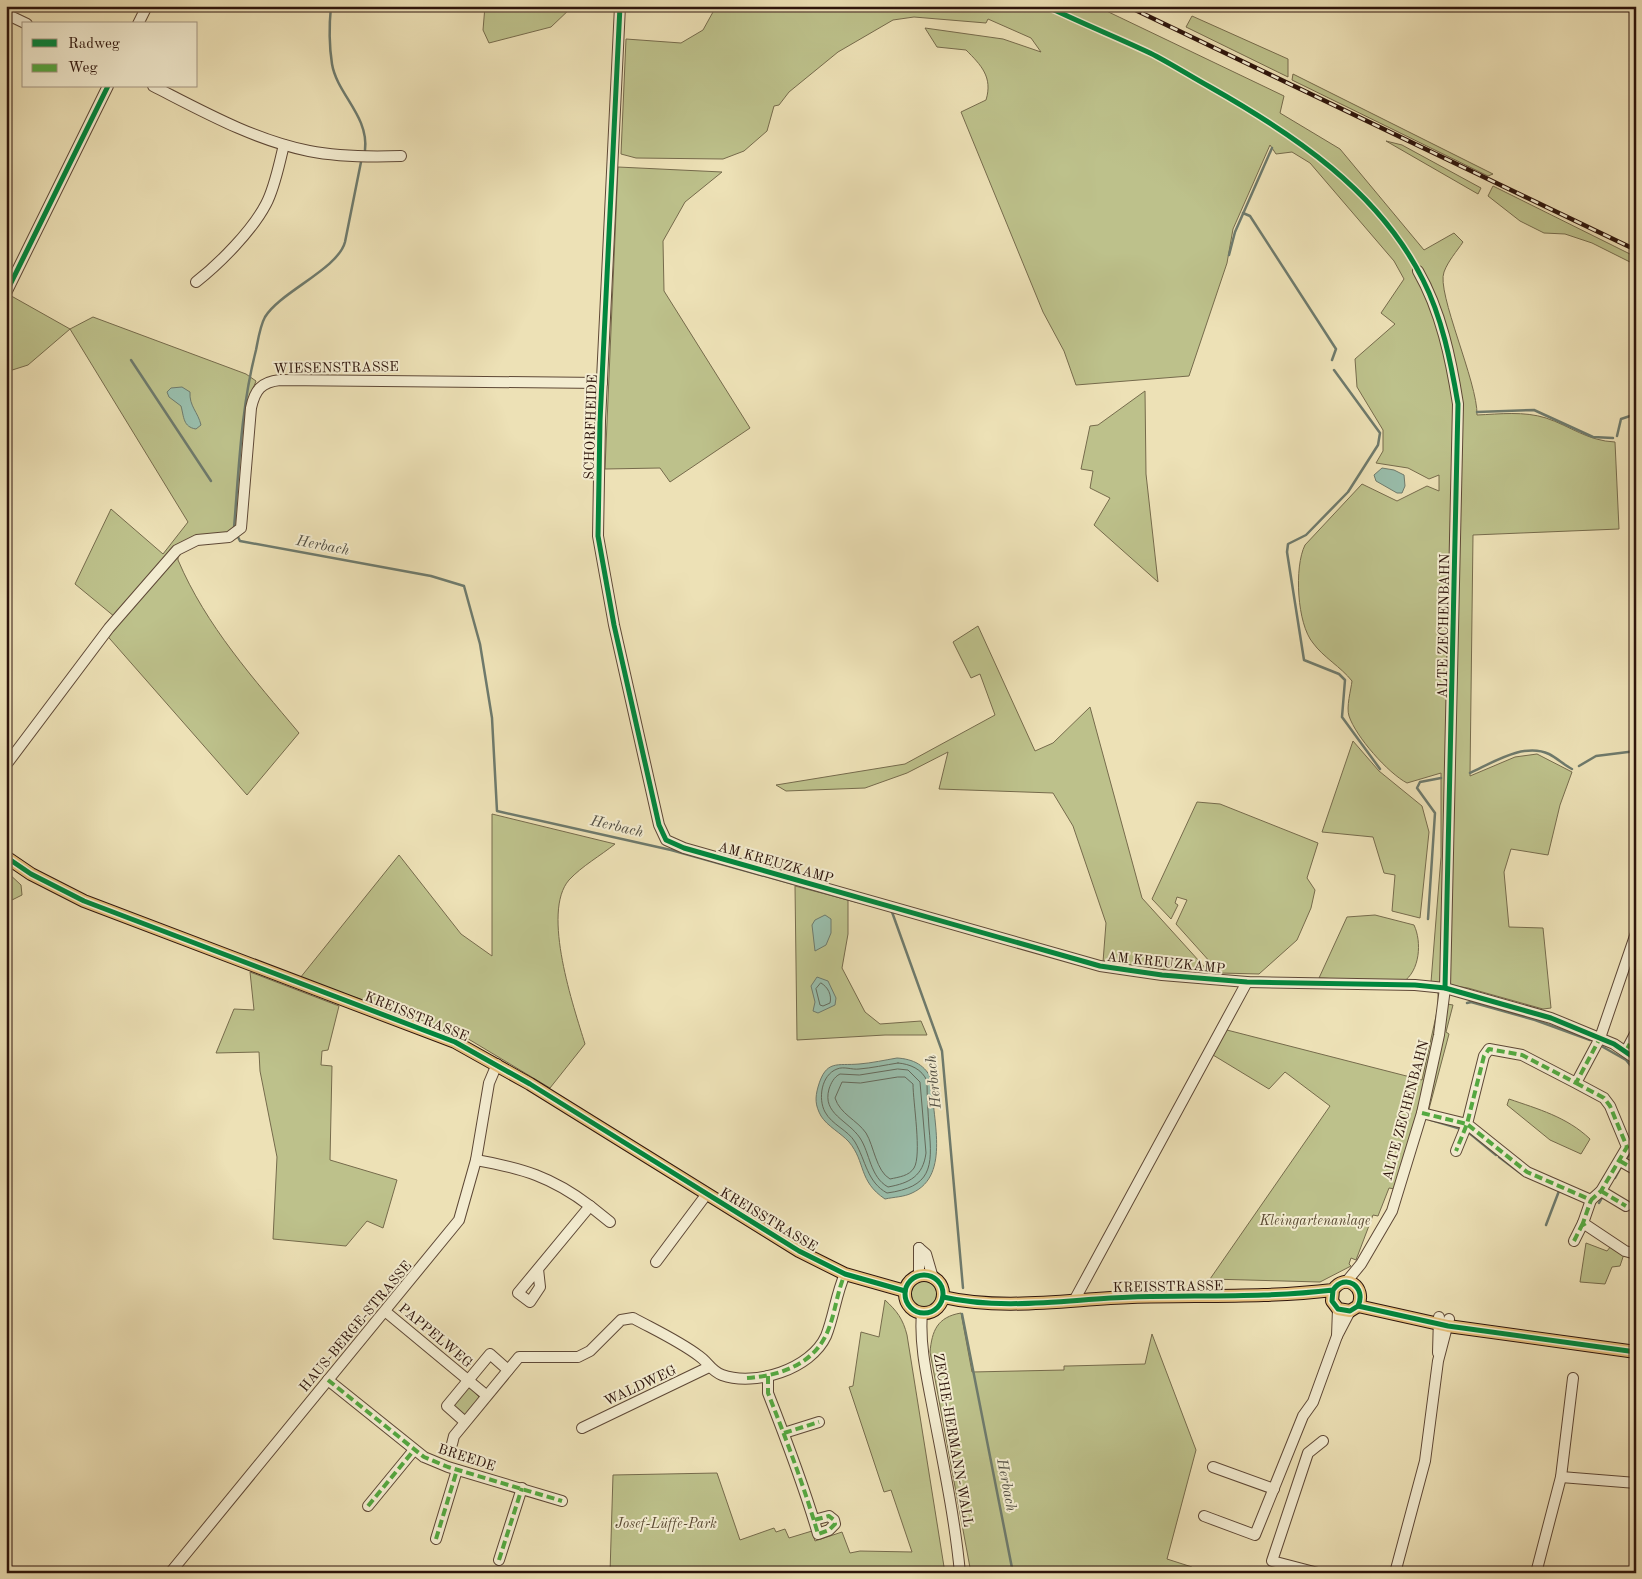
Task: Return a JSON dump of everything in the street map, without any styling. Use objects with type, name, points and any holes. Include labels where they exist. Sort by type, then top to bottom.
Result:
[{"type":"main road","name":"KREISSTRASSE","points":[[6,857],[30,874],[84,901],[456,1042],[497,1064],[799,1251],[845,1274],[905,1291]]},
{"type":"main road","points":[[919,1276],[932,1278],[941,1285],[943,1297],[936,1309],[922,1313],[909,1306],[905,1291],[913,1279],[919,1276]]},
{"type":"main road","name":"KREISSTRASSE","points":[[943,1297],[988,1304],[1075,1299],[1305,1293],[1347,1297],[1444,1322],[1636,1352]]},
{"type":"main road","name":"KREISSTRASSE","points":[[1444,1322],[1636,1344]]},
{"type":"street","points":[[139,22],[147,6]]},
{"type":"street","name":"SCHORFHEIDE","points":[[620,6],[602,382],[598,536],[614,625],[658,825],[666,840]]},
{"type":"street","points":[[6,14],[23,22]]},
{"type":"street","points":[[6,293],[107,88]]},
{"type":"street","points":[[157,88],[242,130],[284,145],[311,152],[363,156],[401,156]]},
{"type":"street","points":[[196,282],[217,265],[260,213],[270,193],[284,145]]},
{"type":"street","name":"ALTE ZECHENBAHN","points":[[1204,1516],[1255,1535],[1303,1416],[1313,1402],[1336,1336],[1347,1297],[1361,1264],[1392,1211],[1422,1113],[1439,1035],[1446,988],[1458,404],[1447,346],[1424,281],[1418,271]]},
{"type":"street","name":"WIESENSTRASSE","points":[[6,765],[109,628],[177,550],[197,540],[229,537],[241,528],[251,408],[256,392],[265,383],[280,380],[602,382]]},
{"type":"street","name":"AM KREUZKAMP","points":[[666,840],[684,848],[1100,966],[1162,975],[1247,982],[1446,988],[1551,1018],[1600,1038],[1626,1051],[1636,1059]]},
{"type":"street","points":[[1576,1083],[1600,1038],[1636,934]]},
{"type":"street","points":[[1075,1299],[1247,982]]},
{"type":"street","points":[[1626,1051],[1636,1032]]},
{"type":"street","points":[[1456,1151],[1467,1124],[1484,1056],[1489,1049],[1522,1055],[1604,1098],[1610,1106],[1627,1146],[1601,1191],[1591,1200],[1574,1241]]},
{"type":"street","name":"HAUS-BERGE-STRASSE","points":[[170,1573],[386,1312],[459,1220],[476,1160],[489,1082],[497,1064]]},
{"type":"street","points":[[1422,1113],[1467,1124],[1527,1172],[1591,1200]]},
{"type":"street","points":[[476,1160],[538,1174],[556,1182],[610,1222]]},
{"type":"street","points":[[1620,1161],[1636,1170]]},
{"type":"street","points":[[1601,1191],[1626,1206]]},
{"type":"street","points":[[656,1262],[706,1195]]},
{"type":"street","points":[[538,1269],[590,1206]]},
{"type":"street","points":[[1583,1223],[1625,1251],[1634,1253]]},
{"type":"street","points":[[919,1276],[919,1248],[926,1254],[932,1278]]},
{"type":"street","name":"WALDWEG","points":[[508,1370],[519,1357],[578,1357],[590,1351],[621,1320],[633,1318],[701,1357],[709,1367],[725,1376],[737,1378],[768,1376],[794,1368],[814,1351],[825,1337],[845,1274]]},
{"type":"street","name":"PAPPELWEG","points":[[386,1312],[486,1395]]},
{"type":"street","name":"ZECHE-HERMANN-WALL","points":[[922,1313],[921,1326],[926,1376],[957,1536],[960,1573]]},
{"type":"street","points":[[1395,1573],[1425,1461],[1444,1322]]},
{"type":"street","points":[[452,1444],[454,1436],[508,1370],[490,1354],[447,1406],[465,1422]]},
{"type":"street","name":"WALDWEG","points":[[582,1428],[709,1367]]},
{"type":"street","points":[[768,1376],[768,1393],[814,1520]]},
{"type":"street","points":[[1536,1573],[1561,1477],[1573,1378]]},
{"type":"street","name":"BREEDE","points":[[328,1380],[414,1450],[436,1463],[562,1500]]},
{"type":"street","points":[[784,1433],[819,1422]]},
{"type":"street","points":[[1318,1573],[1272,1561],[1308,1454],[1323,1441]]},
{"type":"street","points":[[368,1506],[414,1450]]},
{"type":"street","points":[[1213,1467],[1274,1489]]},
{"type":"street","points":[[436,1539],[457,1470]]},
{"type":"street","points":[[1561,1477],[1636,1483]]},
{"type":"street","points":[[500,1560],[522,1488]]},
{"type":"green space","points":[[485,6],[573,6],[551,27],[489,43],[483,30]]},
{"type":"green space","points":[[710,6],[1096,6],[1284,96],[1280,113],[1340,149],[1424,250],[1454,233],[1463,242],[1444,272],[1443,283],[1451,318],[1476,400],[1477,415],[1529,414],[1555,421],[1596,439],[1615,442],[1619,529],[1473,535],[1470,776],[1515,757],[1537,754],[1572,772],[1560,805],[1548,855],[1511,849],[1504,872],[1509,927],[1543,928],[1551,1008],[1543,1009],[1468,988],[1431,982],[1441,857],[1441,773],[1407,783],[1382,763],[1365,744],[1349,716],[1348,703],[1352,681],[1313,643],[1303,623],[1298,581],[1299,567],[1305,545],[1362,484],[1397,501],[1427,486],[1439,491],[1439,475],[1429,479],[1408,468],[1376,463],[1383,451],[1383,430],[1357,387],[1355,359],[1395,324],[1381,313],[1404,279],[1394,261],[1310,163],[1292,152],[1276,154],[1270,145],[1233,229],[1227,263],[1189,376],[1076,385],[1064,351],[1043,312],[961,112],[986,100],[988,92],[987,78],[981,66],[966,50],[937,47],[925,28],[1003,39],[1041,52],[1031,38],[988,19],[986,23],[914,17],[893,20],[838,52],[789,92],[779,105],[774,106],[767,131],[744,151],[723,159],[636,158],[621,154],[626,39],[681,43],[703,30],[713,12]]},
{"type":"green space","points":[[1192,16],[1288,59],[1288,77],[1186,27]]},
{"type":"green space","points":[[1293,74],[1493,174],[1488,176],[1292,80]]},
{"type":"green space","points":[[1386,141],[1402,145],[1481,188],[1478,194]]},
{"type":"green space","points":[[618,167],[722,172],[685,202],[663,241],[664,291],[750,428],[670,482],[660,468],[605,469]]},
{"type":"green space","points":[[1493,186],[1636,257],[1636,265],[1592,243],[1565,234],[1544,233],[1520,221],[1488,196]]},
{"type":"green space","points":[[6,293],[70,329],[28,365],[6,372]]},
{"type":"green space","points":[[93,317],[246,374],[256,381],[249,399],[240,521],[234,532],[198,536],[178,554],[178,560],[189,584],[217,630],[248,672],[299,733],[247,795],[103,631],[115,617],[75,584],[111,509],[163,554],[188,522],[70,329]]},
{"type":"green space","points":[[1145,391],[1146,474],[1158,582],[1094,525],[1110,498],[1090,488],[1093,471],[1081,469],[1090,426],[1098,425]]},
{"type":"green space","points":[[978,626],[1035,751],[1053,743],[1090,707],[1142,898],[1209,972],[1164,971],[1103,962],[1106,923],[1073,826],[1053,793],[939,789],[948,752],[907,773],[865,788],[786,791],[776,785],[905,764],[995,715],[980,674],[971,678],[953,642]]},
{"type":"green space","points":[[1353,741],[1379,771],[1422,806],[1429,832],[1420,918],[1392,911],[1395,875],[1384,873],[1373,837],[1322,832]]},
{"type":"green space","points":[[1197,802],[1220,804],[1318,843],[1307,878],[1315,890],[1311,908],[1297,940],[1259,974],[1220,973],[1176,924],[1187,900],[1177,897],[1175,903],[1178,905],[1171,919],[1152,899]]},
{"type":"green space","points":[[492,814],[615,844],[574,875],[561,895],[558,914],[562,960],[585,1044],[550,1088],[460,1034],[300,978],[399,855],[461,934],[492,956]]},
{"type":"green space","points":[[6,871],[21,885],[22,895],[6,903]]},
{"type":"green space","points":[[795,886],[848,900],[848,934],[842,968],[865,1012],[880,1024],[921,1021],[927,1035],[885,1035],[797,1040]]},
{"type":"green space","points":[[1375,915],[1414,925],[1419,948],[1416,964],[1409,977],[1403,982],[1319,978],[1347,917]]},
{"type":"green space","points":[[250,972],[339,1006],[328,1050],[322,1051],[321,1065],[332,1066],[330,1160],[397,1180],[383,1228],[367,1221],[346,1246],[273,1239],[277,1157],[260,1071],[259,1052],[216,1053],[234,1009],[254,1010]]},
{"type":"green space","name":"Kleingartenanlage","points":[[1438,993],[1441,1002],[1418,1113],[1395,1189],[1389,1188],[1378,1216],[1373,1215],[1356,1260],[1351,1258],[1349,1264],[1351,1266],[1320,1282],[1210,1279],[1330,1106],[1285,1072],[1269,1089],[1213,1055],[1223,1029],[1422,1080],[1438,1007]]},
{"type":"green space","points":[[1447,1004],[1453,1005],[1446,1032],[1449,1034],[1429,1109],[1425,1108]]},
{"type":"green space","points":[[1509,1099],[1552,1114],[1581,1131],[1590,1139],[1581,1154],[1550,1140],[1507,1105]]},
{"type":"green space","points":[[1586,1243],[1607,1251],[1611,1246],[1624,1254],[1620,1266],[1612,1267],[1605,1284],[1580,1282]]},
{"type":"green space","points":[[924,1280],[934,1285],[939,1295],[934,1305],[924,1310],[914,1305],[909,1295],[914,1285]]},
{"type":"green space","name":"Josef-Lüffe-Park","points":[[885,1300],[899,1316],[904,1324],[907,1335],[945,1573],[610,1573],[613,1475],[717,1473],[740,1540],[774,1528],[776,1532],[785,1529],[789,1538],[812,1531],[815,1541],[842,1532],[850,1553],[860,1551],[912,1552],[891,1490],[884,1492],[849,1387],[853,1386],[861,1332],[879,1337]]},
{"type":"green space","points":[[961,1313],[972,1372],[1064,1370],[1064,1366],[1145,1364],[1152,1334],[1196,1450],[1167,1559],[1192,1567],[1190,1573],[971,1573],[930,1352],[932,1338],[937,1326],[946,1318]]},
{"type":"green space","points":[[469,1387],[480,1398],[465,1416],[452,1405]]},
{"type":"water","points":[[182,387],[190,392],[192,405],[200,420],[201,425],[196,429],[186,424],[181,406],[169,397],[167,392],[171,388]]},
{"type":"water","points":[[1382,468],[1394,470],[1404,475],[1405,486],[1402,493],[1397,493],[1376,481],[1374,475]]},
{"type":"water","points":[[825,915],[831,919],[831,933],[826,945],[815,951],[812,925],[815,920]]},
{"type":"water","points":[[817,977],[828,981],[836,998],[835,1005],[818,1013],[813,1011],[815,1002],[811,986]]},
{"type":"water","points":[[897,1058],[914,1061],[923,1067],[932,1081],[937,1143],[936,1159],[932,1173],[924,1184],[912,1193],[885,1199],[870,1185],[858,1157],[849,1142],[821,1116],[816,1098],[821,1078],[833,1066],[864,1064]]},
{"type":"waterway","points":[[331,6],[330,50],[332,64],[335,75],[362,126],[365,150]]},
{"type":"waterway","points":[[1229,255],[1235,232],[1272,148]]},
{"type":"waterway","points":[[234,528],[244,416],[259,333],[265,317],[272,308],[332,262],[340,252],[345,242],[361,162]]},
{"type":"waterway","points":[[1243,213],[1250,216],[1336,349],[1332,360]]},
{"type":"waterway","points":[[131,360],[211,481]]},
{"type":"waterway","points":[[1334,370],[1380,433],[1378,445],[1348,492],[1306,535],[1288,544],[1287,552],[1304,660],[1339,674],[1345,680],[1342,717],[1380,769]]},
{"type":"waterway","points":[[1477,412],[1534,410],[1593,437],[1613,438]]},
{"type":"waterway","points":[[1617,436],[1621,419],[1636,414]]},
{"type":"waterway","name":"Herbach","points":[[237,535],[240,541],[431,576],[464,586],[480,644],[492,718],[497,811],[671,850],[858,902]]},
{"type":"waterway","points":[[1470,773],[1508,755],[1529,751],[1549,754],[1572,769]]},
{"type":"waterway","points":[[1579,766],[1596,756],[1636,751]]},
{"type":"waterway","points":[[1428,919],[1435,813],[1417,788],[1420,782],[1441,778]]},
{"type":"waterway","name":"Herbach","points":[[892,912],[942,1051],[963,1288]]},
{"type":"waterway","points":[[1467,1003],[1471,1002],[1535,1020],[1590,1040]]},
{"type":"waterway","points":[[1603,1047],[1626,1060],[1636,1072]]},
{"type":"waterway","points":[[1431,1120],[1461,1129]]},
{"type":"waterway","points":[[1468,1132],[1496,1155]]},
{"type":"waterway","points":[[1625,1161],[1633,1148]]},
{"type":"waterway","points":[[1499,1157],[1523,1175]]},
{"type":"waterway","points":[[1615,1178],[1622,1165]]},
{"type":"waterway","points":[[1546,1225],[1559,1191]]},
{"type":"waterway","points":[[1599,1203],[1603,1196]]},
{"type":"waterway","name":"Herbach","points":[[962,1314],[1013,1573]]},
{"type":"railway","points":[[1127,6],[1636,250]]},
{"type":"marked path","points":[[1626,1051],[1636,1032]]},
{"type":"marked path","points":[[1576,1083],[1604,1098],[1610,1106],[1627,1147],[1601,1191],[1591,1200],[1527,1172],[1467,1124],[1484,1056],[1489,1049],[1522,1055],[1576,1083],[1600,1038],[1604,1040]]},
{"type":"marked path","points":[[1422,1113],[1467,1124],[1456,1151]]},
{"type":"marked path","points":[[1620,1161],[1636,1170]]},
{"type":"marked path","points":[[1601,1191],[1626,1206]]},
{"type":"marked path","points":[[1585,1226],[1583,1223],[1591,1200]]},
{"type":"marked path","points":[[1574,1241],[1583,1223]]},
{"type":"marked path","points":[[747,1378],[770,1375],[792,1368],[819,1347],[828,1330],[845,1274]]},
{"type":"marked path","points":[[768,1376],[768,1393],[801,1480],[818,1534],[829,1530],[835,1524],[834,1520],[829,1516],[814,1520]]},
{"type":"marked path","points":[[328,1380],[424,1457],[448,1467],[562,1501]]},
{"type":"marked path","points":[[784,1433],[819,1422]]},
{"type":"marked path","points":[[368,1506],[414,1450]]},
{"type":"marked path","points":[[436,1539],[457,1470]]},
{"type":"marked path","points":[[499,1560],[522,1488]]},
{"type":"cycle path","points":[[620,6],[600,421],[598,536],[614,625],[659,825],[666,840],[684,848],[1100,966],[1162,975],[1247,982],[1415,985],[1445,988],[1551,1018],[1614,1044],[1636,1059]]},
{"type":"cycle path","points":[[1046,6],[1158,57],[1241,105],[1302,145],[1358,192],[1383,219],[1405,248],[1430,294],[1445,340],[1458,404],[1445,988]]},
{"type":"cycle path","points":[[6,293],[107,88]]},
{"type":"cycle path","points":[[6,857],[31,874],[84,901],[455,1042],[530,1084],[799,1251],[845,1274],[905,1291]]},
{"type":"cycle path","points":[[924,1275],[937,1281],[943,1294],[937,1307],[924,1313],[911,1307],[905,1294],[911,1281],[924,1275]]},
{"type":"cycle path","points":[[943,1297],[966,1301],[1013,1304],[1132,1297],[1258,1295],[1333,1290],[1343,1282],[1349,1282],[1360,1293],[1358,1306],[1350,1311],[1338,1309],[1332,1301],[1333,1290]]},
{"type":"cycle path","points":[[1358,1306],[1448,1326],[1636,1352]]}]
